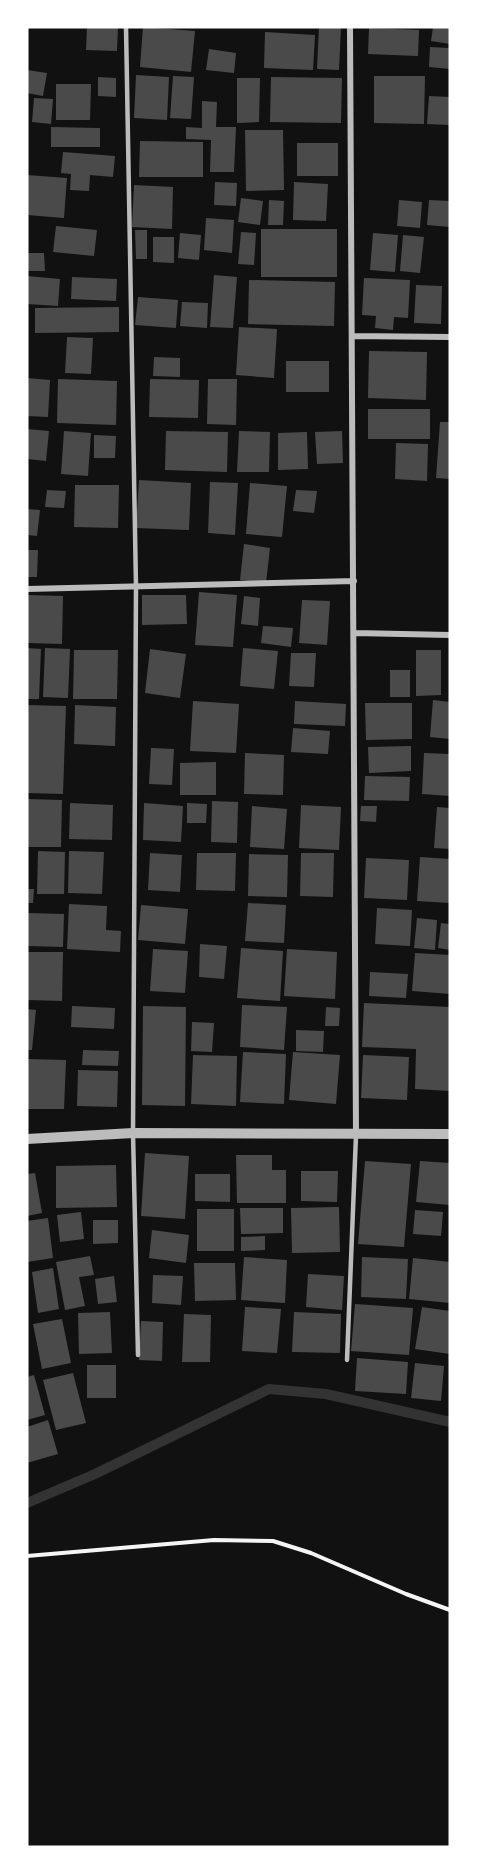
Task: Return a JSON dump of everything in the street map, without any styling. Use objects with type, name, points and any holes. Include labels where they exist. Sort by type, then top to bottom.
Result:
[{"type":"street","points":[[350,27],[356,1134]]},
{"type":"street","points":[[352,336],[450,337]]},
{"type":"street","points":[[27,589],[354,581]]},
{"type":"street","points":[[354,633],[450,635]]},
{"type":"street","points":[[27,1139],[133,1132],[450,1134]]},
{"type":"lane","points":[[126,27],[136,587],[133,1132],[138,1355]]},
{"type":"lane","points":[[347,1360],[356,1134]]},
{"type":"path","points":[[27,1556],[214,1540],[273,1541],[311,1553],[406,1594],[450,1610]]},
{"type":"building","points":[[87,27],[118,27],[117,51],[86,50]]},
{"type":"building","points":[[143,27],[195,31],[191,72],[140,67]]},
{"type":"building","points":[[319,27],[341,27],[339,70],[317,69]]},
{"type":"building","points":[[433,27],[450,27],[450,44],[431,41]]},
{"type":"building","points":[[369,28],[419,30],[418,56],[368,54]]},
{"type":"building","points":[[265,32],[315,35],[313,70],[264,68]]},
{"type":"building","points":[[430,47],[450,48],[450,69],[429,67]]},
{"type":"building","points":[[209,49],[236,53],[234,73],[206,70]]},
{"type":"building","points":[[27,70],[47,73],[43,96],[27,93]]},
{"type":"building","points":[[136,75],[169,77],[167,120],[134,118]]},
{"type":"building","points":[[173,76],[194,77],[191,119],[170,118]]},
{"type":"building","points":[[374,76],[425,76],[424,124],[374,123]]},
{"type":"building","points":[[98,77],[116,78],[116,97],[98,96]]},
{"type":"building","points":[[271,77],[342,78],[341,123],[270,122]]},
{"type":"building","points":[[237,78],[260,78],[259,122],[237,123]]},
{"type":"building","points":[[56,84],[91,84],[90,120],[56,120]]},
{"type":"building","points":[[429,96],[450,97],[450,125],[427,124]]},
{"type":"building","points":[[34,98],[53,99],[51,124],[32,122]]},
{"type":"building","points":[[202,101],[217,102],[216,127],[236,127],[234,172],[210,172],[211,140],[186,139],[186,127],[202,128]]},
{"type":"building","points":[[51,127],[100,128],[100,147],[51,147]]},
{"type":"building","points":[[245,130],[283,130],[284,190],[246,191]]},
{"type":"building","points":[[140,141],[203,142],[203,177],[139,177]]},
{"type":"building","points":[[297,143],[338,143],[338,176],[297,176]]},
{"type":"building","points":[[63,152],[115,156],[113,177],[90,175],[89,191],[70,190],[71,174],[61,173]]},
{"type":"building","points":[[27,175],[67,178],[64,218],[27,215]]},
{"type":"building","points":[[215,182],[237,183],[236,206],[214,205]]},
{"type":"building","points":[[294,182],[328,184],[326,221],[293,220]]},
{"type":"building","points":[[134,185],[173,187],[172,229],[132,227]]},
{"type":"building","points":[[241,198],[263,201],[260,225],[238,222]]},
{"type":"building","points":[[269,200],[284,201],[283,225],[268,225]]},
{"type":"building","points":[[399,200],[422,202],[420,228],[397,226]]},
{"type":"building","points":[[429,200],[450,201],[450,227],[427,225]]},
{"type":"building","points":[[206,218],[234,220],[232,253],[204,250]]},
{"type":"building","points":[[56,226],[97,230],[94,256],[53,252]]},
{"type":"building","points":[[261,229],[337,229],[337,277],[261,277]]},
{"type":"building","points":[[135,230],[147,230],[147,259],[136,259]]},
{"type":"building","points":[[241,232],[256,233],[254,265],[238,264]]},
{"type":"building","points":[[180,233],[201,235],[199,260],[178,258]]},
{"type":"building","points":[[373,233],[398,235],[395,272],[370,270]]},
{"type":"building","points":[[403,235],[424,237],[420,273],[400,271]]},
{"type":"building","points":[[153,237],[174,237],[174,263],[153,262]]},
{"type":"building","points":[[27,253],[44,253],[45,271],[27,271]]},
{"type":"building","points":[[214,275],[237,277],[233,328],[210,327]]},
{"type":"building","points":[[27,276],[60,279],[58,306],[27,304]]},
{"type":"building","points":[[72,277],[117,279],[116,301],[71,299]]},
{"type":"building","points":[[364,278],[410,280],[408,318],[394,317],[393,330],[375,328],[376,316],[362,315]]},
{"type":"building","points":[[249,280],[335,282],[334,326],[248,324]]},
{"type":"building","points":[[416,285],[442,286],[441,324],[414,323]]},
{"type":"building","points":[[138,297],[178,300],[176,328],[135,325]]},
{"type":"building","points":[[182,302],[208,303],[207,328],[180,326]]},
{"type":"building","points":[[119,307],[119,332],[35,333],[35,308]]},
{"type":"building","points":[[239,327],[277,329],[274,378],[236,375]]},
{"type":"building","points":[[67,337],[93,338],[91,374],[65,373]]},
{"type":"building","points":[[369,351],[427,352],[426,400],[368,398]]},
{"type":"building","points":[[154,357],[180,358],[180,377],[153,376]]},
{"type":"building","points":[[286,361],[329,361],[329,392],[286,392]]},
{"type":"building","points":[[27,378],[50,380],[48,417],[27,416]]},
{"type":"building","points":[[58,379],[117,381],[116,425],[57,423]]},
{"type":"building","points":[[150,379],[199,380],[198,418],[149,417]]},
{"type":"building","points":[[208,379],[237,379],[236,425],[207,424]]},
{"type":"building","points":[[368,409],[430,409],[430,439],[368,439]]},
{"type":"building","points":[[440,422],[450,422],[450,479],[436,478]]},
{"type":"building","points":[[27,429],[49,431],[46,461],[27,459]]},
{"type":"building","points":[[64,431],[91,433],[88,476],[61,474]]},
{"type":"building","points":[[166,431],[228,432],[227,472],[165,470]]},
{"type":"building","points":[[239,431],[270,432],[269,472],[237,472]]},
{"type":"building","points":[[342,431],[343,463],[317,464],[315,432]]},
{"type":"building","points":[[307,432],[308,469],[278,470],[278,433]]},
{"type":"building","points":[[94,435],[116,436],[115,458],[94,458]]},
{"type":"building","points":[[396,443],[428,444],[427,481],[395,479]]},
{"type":"building","points":[[139,480],[191,483],[189,530],[136,528]]},
{"type":"building","points":[[210,482],[238,483],[235,535],[208,533]]},
{"type":"building","points":[[250,483],[287,486],[282,537],[246,534]]},
{"type":"building","points":[[75,485],[119,485],[118,528],[74,527]]},
{"type":"building","points":[[47,490],[66,491],[64,508],[45,507]]},
{"type":"building","points":[[296,490],[317,491],[314,513],[293,511]]},
{"type":"building","points":[[27,509],[40,510],[37,536],[27,535]]},
{"type":"building","points":[[244,544],[270,548],[266,583],[240,580]]},
{"type":"building","points":[[27,550],[38,550],[37,577],[27,577]]},
{"type":"building","points":[[199,592],[237,595],[233,647],[195,645]]},
{"type":"building","points":[[27,595],[63,596],[62,644],[27,643]]},
{"type":"building","points":[[142,595],[186,595],[187,624],[142,625]]},
{"type":"building","points":[[244,596],[260,598],[258,626],[241,624]]},
{"type":"building","points":[[302,600],[330,601],[327,645],[299,643]]},
{"type":"building","points":[[263,626],[293,628],[291,647],[261,643]]},
{"type":"building","points":[[27,648],[41,649],[39,699],[27,699]]},
{"type":"building","points":[[45,648],[70,649],[68,698],[43,697]]},
{"type":"building","points":[[243,648],[278,651],[274,689],[240,686]]},
{"type":"building","points":[[150,649],[186,654],[180,698],[145,693]]},
{"type":"building","points":[[74,650],[118,650],[117,699],[73,699]]},
{"type":"building","points":[[416,650],[441,650],[441,695],[416,696]]},
{"type":"building","points":[[291,653],[316,653],[314,687],[289,686]]},
{"type":"building","points":[[390,670],[410,670],[410,697],[390,697]]},
{"type":"building","points":[[433,700],[450,702],[450,739],[430,737]]},
{"type":"building","points":[[193,701],[239,704],[236,753],[190,751]]},
{"type":"building","points":[[295,701],[346,704],[345,726],[294,724]]},
{"type":"building","points":[[365,703],[412,703],[412,739],[366,740]]},
{"type":"building","points":[[27,705],[66,706],[63,794],[27,793]]},
{"type":"building","points":[[75,705],[116,707],[115,746],[74,744]]},
{"type":"building","points":[[293,728],[330,731],[328,754],[291,752]]},
{"type":"building","points":[[411,746],[411,771],[369,773],[368,747]]},
{"type":"building","points":[[151,748],[174,749],[172,785],[149,784]]},
{"type":"building","points":[[245,753],[284,755],[283,795],[244,794]]},
{"type":"building","points":[[424,753],[450,754],[450,796],[422,794]]},
{"type":"building","points":[[216,762],[216,795],[180,795],[180,763]]},
{"type":"building","points":[[365,776],[410,777],[409,801],[364,800]]},
{"type":"building","points":[[27,799],[62,800],[61,847],[27,847]]},
{"type":"building","points":[[212,801],[238,802],[237,843],[211,842]]},
{"type":"building","points":[[70,803],[113,805],[112,840],[69,839]]},
{"type":"building","points":[[144,803],[183,806],[181,842],[143,840]]},
{"type":"building","points":[[187,803],[207,804],[206,823],[187,823]]},
{"type":"building","points":[[301,805],[341,807],[339,850],[299,848]]},
{"type":"building","points":[[252,806],[287,809],[284,849],[250,847]]},
{"type":"building","points":[[361,806],[377,806],[376,822],[360,821]]},
{"type":"building","points":[[437,807],[450,808],[450,849],[434,848]]},
{"type":"building","points":[[38,851],[65,852],[64,894],[37,894]]},
{"type":"building","points":[[69,851],[104,852],[102,894],[68,893]]},
{"type":"building","points":[[150,853],[182,855],[180,892],[148,890]]},
{"type":"building","points":[[197,853],[236,853],[235,891],[196,890]]},
{"type":"building","points":[[301,853],[334,853],[333,897],[300,896]]},
{"type":"building","points":[[249,854],[288,855],[287,897],[248,896]]},
{"type":"building","points":[[420,857],[450,859],[450,903],[417,901]]},
{"type":"building","points":[[366,858],[409,860],[407,900],[364,898]]},
{"type":"building","points":[[27,889],[34,889],[33,903],[27,903]]},
{"type":"building","points":[[248,903],[286,905],[284,943],[245,941]]},
{"type":"building","points":[[69,904],[107,906],[106,930],[121,931],[120,952],[67,949]]},
{"type":"building","points":[[141,905],[188,909],[185,944],[138,940]]},
{"type":"building","points":[[377,908],[412,910],[410,946],[375,944]]},
{"type":"building","points":[[28,913],[64,914],[63,947],[27,946]]},
{"type":"building","points":[[417,918],[437,920],[435,950],[414,948]]},
{"type":"building","points":[[441,923],[450,924],[450,950],[438,948]]},
{"type":"building","points":[[200,944],[227,946],[224,979],[199,977]]},
{"type":"building","points":[[241,948],[283,951],[280,1001],[237,998]]},
{"type":"building","points":[[153,949],[188,951],[185,993],[150,991]]},
{"type":"building","points":[[287,949],[337,952],[335,999],[284,996]]},
{"type":"building","points":[[27,952],[63,952],[62,1001],[27,1000]]},
{"type":"building","points":[[415,953],[450,955],[450,994],[412,991]]},
{"type":"building","points":[[370,972],[408,974],[406,998],[369,996]]},
{"type":"building","points":[[364,1003],[450,1007],[450,1091],[415,1089],[416,1049],[362,1047]]},
{"type":"building","points":[[242,1005],[287,1007],[284,1050],[240,1047]]},
{"type":"building","points":[[72,1006],[115,1008],[114,1029],[71,1027]]},
{"type":"building","points":[[143,1006],[186,1007],[185,1106],[142,1105]]},
{"type":"building","points":[[326,1007],[340,1008],[339,1026],[325,1026]]},
{"type":"building","points":[[27,1009],[36,1010],[32,1050],[27,1050]]},
{"type":"building","points":[[192,1022],[214,1023],[212,1052],[191,1051]]},
{"type":"building","points":[[296,1030],[324,1031],[323,1052],[296,1051]]},
{"type":"building","points":[[83,1050],[119,1051],[118,1066],[82,1065]]},
{"type":"building","points":[[243,1052],[286,1054],[284,1104],[240,1102]]},
{"type":"building","points":[[293,1052],[340,1055],[336,1104],[289,1100]]},
{"type":"building","points":[[193,1055],[237,1056],[236,1106],[191,1104]]},
{"type":"building","points":[[363,1055],[409,1057],[407,1100],[361,1098]]},
{"type":"building","points":[[27,1059],[66,1060],[64,1109],[27,1109]]},
{"type":"building","points":[[78,1070],[118,1071],[117,1107],[77,1106]]},
{"type":"building","points":[[145,1153],[189,1156],[185,1219],[141,1216]]},
{"type":"building","points":[[236,1155],[272,1155],[272,1170],[286,1170],[286,1203],[237,1203]]},
{"type":"building","points":[[365,1161],[411,1164],[404,1247],[358,1244]]},
{"type":"building","points":[[420,1161],[450,1163],[450,1205],[416,1202]]},
{"type":"building","points":[[116,1165],[117,1207],[56,1208],[56,1166]]},
{"type":"building","points":[[301,1171],[338,1171],[337,1202],[301,1201]]},
{"type":"building","points":[[35,1173],[42,1213],[27,1216],[27,1174]]},
{"type":"building","points":[[195,1174],[230,1174],[230,1202],[195,1201]]},
{"type":"building","points":[[339,1207],[340,1252],[292,1253],[291,1208]]},
{"type":"building","points":[[240,1208],[283,1208],[283,1233],[241,1234]]},
{"type":"building","points":[[197,1209],[234,1209],[234,1251],[197,1251]]},
{"type":"building","points":[[415,1210],[443,1212],[441,1236],[413,1234]]},
{"type":"building","points":[[81,1212],[84,1239],[60,1242],[57,1215]]},
{"type":"building","points":[[48,1218],[53,1258],[27,1262],[27,1221]]},
{"type":"building","points":[[93,1220],[118,1220],[118,1243],[93,1244]]},
{"type":"building","points":[[152,1230],[189,1235],[186,1263],[149,1258]]},
{"type":"building","points":[[265,1236],[265,1250],[241,1251],[241,1237]]},
{"type":"building","points":[[90,1256],[94,1275],[79,1277],[85,1306],[65,1310],[56,1262]]},
{"type":"building","points":[[244,1257],[287,1260],[285,1303],[241,1300]]},
{"type":"building","points":[[362,1257],[408,1259],[406,1299],[361,1297]]},
{"type":"building","points":[[413,1258],[450,1262],[450,1303],[409,1299]]},
{"type":"building","points":[[194,1263],[235,1263],[236,1300],[195,1301]]},
{"type":"building","points":[[53,1268],[59,1309],[38,1313],[32,1272]]},
{"type":"building","points":[[308,1274],[344,1276],[342,1310],[306,1307]]},
{"type":"building","points":[[153,1275],[183,1276],[181,1305],[152,1303]]},
{"type":"building","points":[[114,1276],[117,1302],[98,1304],[95,1279]]},
{"type":"building","points":[[355,1304],[413,1308],[409,1355],[351,1351]]},
{"type":"building","points":[[245,1307],[281,1309],[277,1353],[242,1351]]},
{"type":"building","points":[[422,1307],[450,1311],[450,1354],[415,1349]]},
{"type":"building","points":[[110,1312],[112,1353],[79,1354],[78,1313]]},
{"type":"building","points":[[294,1312],[341,1314],[340,1353],[292,1352]]},
{"type":"building","points":[[184,1314],[211,1315],[210,1362],[182,1362]]},
{"type":"building","points":[[62,1319],[71,1363],[42,1369],[33,1324]]},
{"type":"building","points":[[141,1321],[163,1322],[162,1361],[139,1360]]},
{"type":"building","points":[[357,1358],[408,1362],[406,1394],[355,1391]]},
{"type":"building","points":[[415,1363],[444,1366],[441,1401],[411,1398]]},
{"type":"building","points":[[87,1365],[116,1365],[116,1398],[87,1398]]},
{"type":"building","points":[[73,1373],[86,1423],[56,1430],[43,1380]]},
{"type":"building","points":[[34,1375],[45,1415],[27,1420],[27,1377]]},
{"type":"building","points":[[48,1420],[58,1454],[27,1463],[27,1427]]},
{"type":"waterway","points":[[27,1503],[95,1474],[269,1389],[326,1394],[450,1422]]}]
